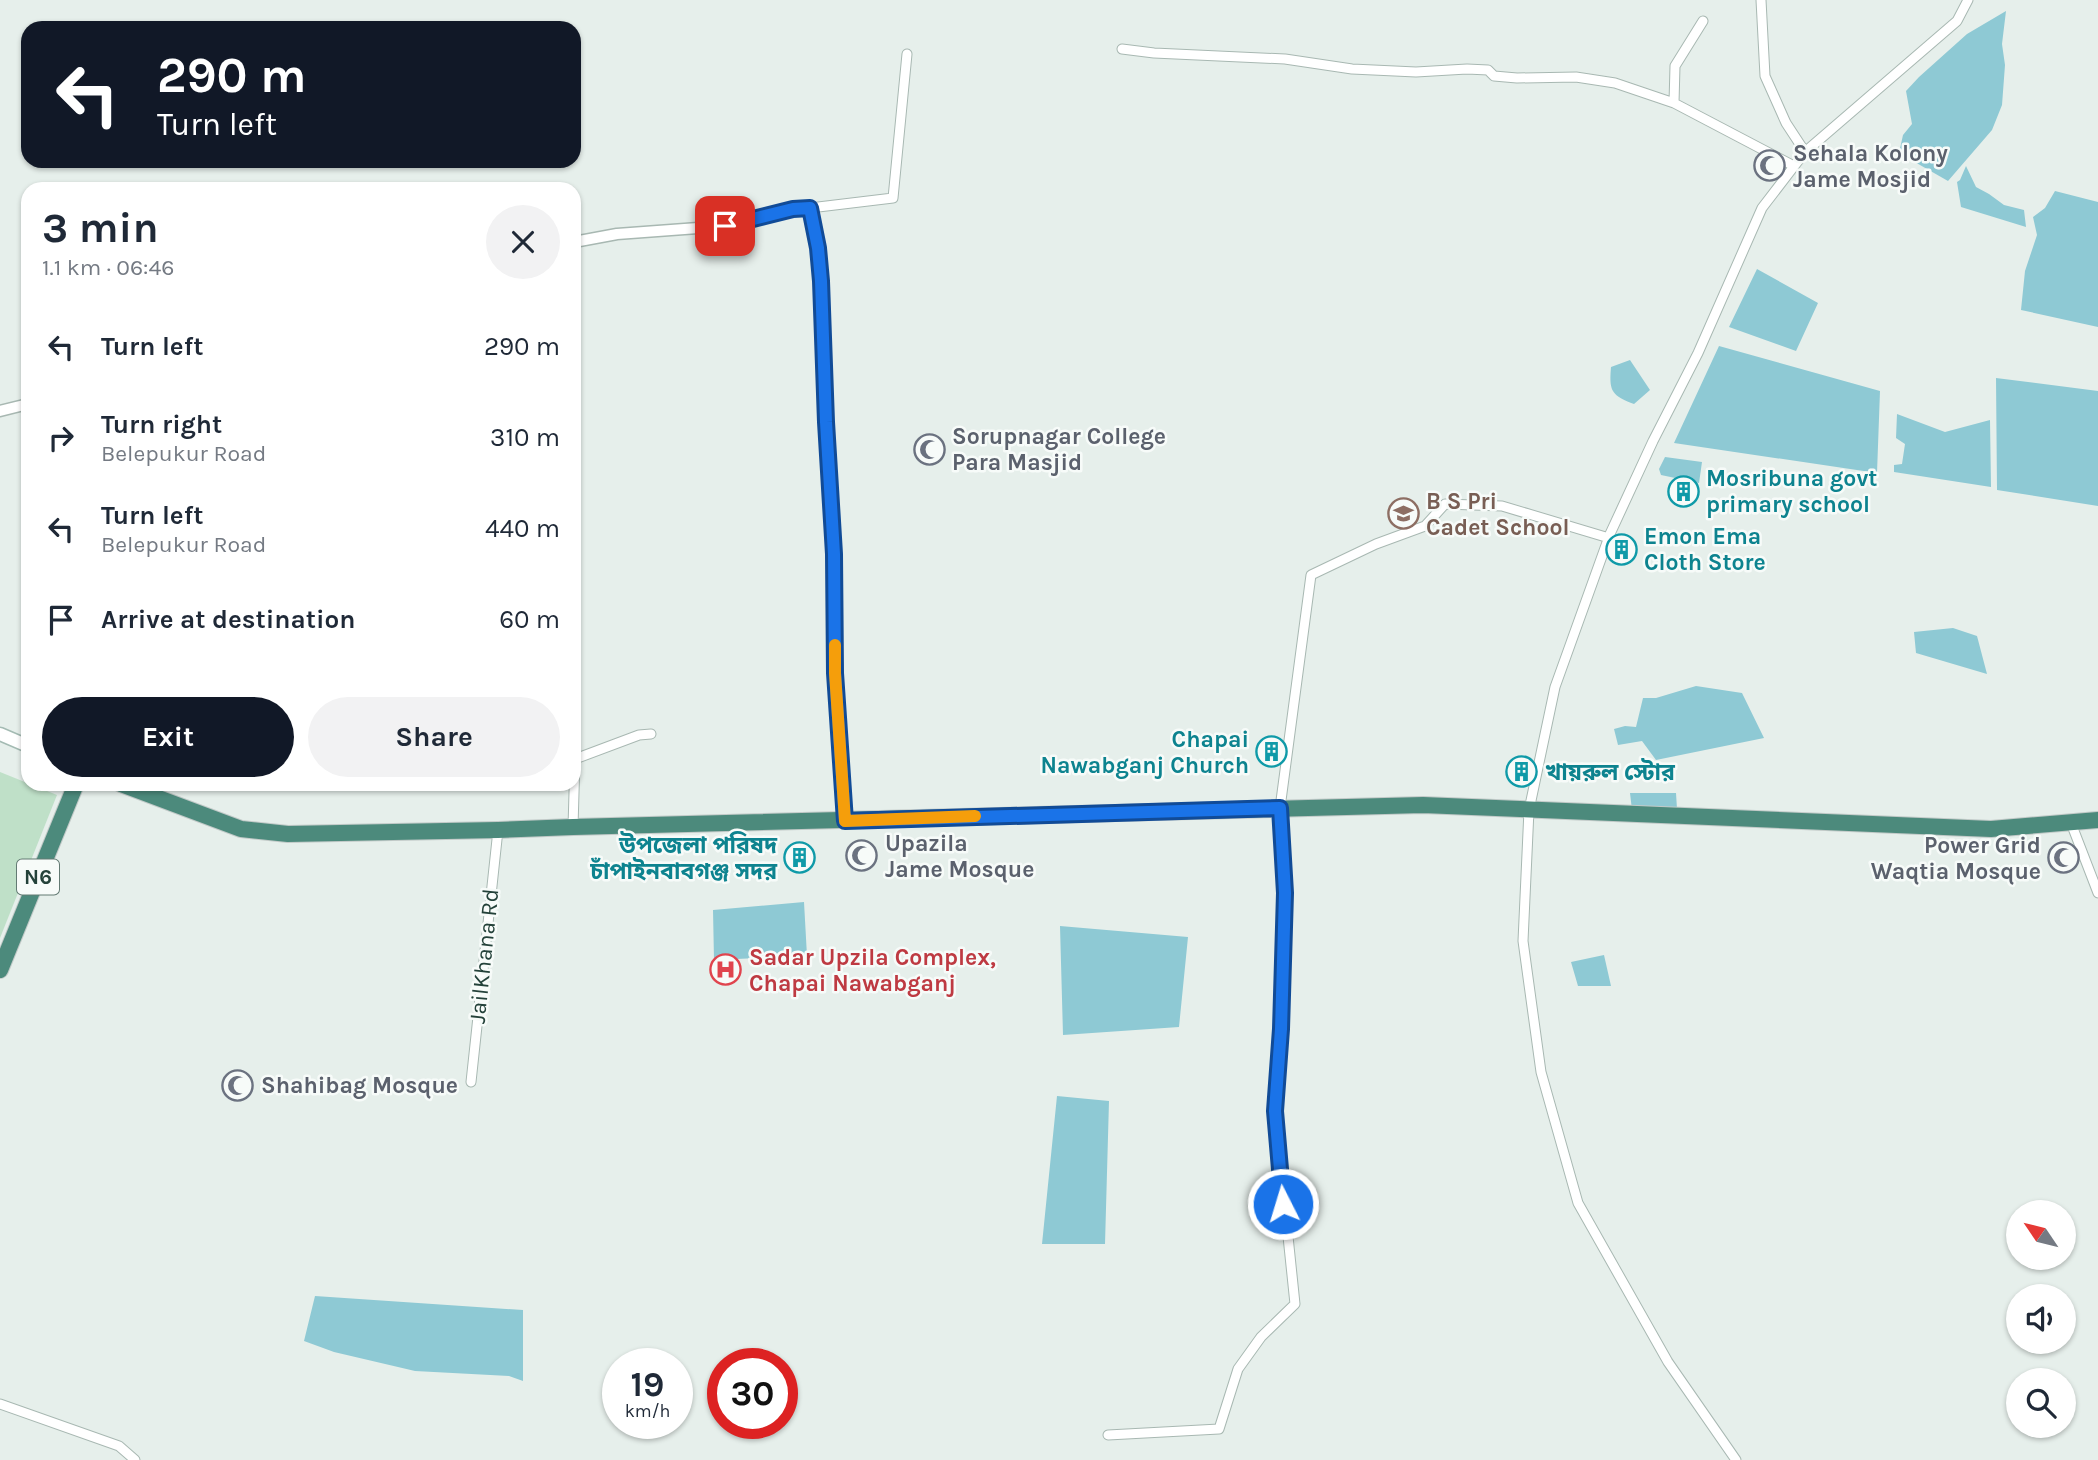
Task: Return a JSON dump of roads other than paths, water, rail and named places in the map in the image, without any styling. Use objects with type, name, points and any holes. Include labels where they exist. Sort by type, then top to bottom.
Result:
[{"type":"highway","name":"N6","points":[[0,970],[73,791]]},
{"type":"highway","points":[[140,791],[241,829],[288,834],[1423,804],[1991,829],[2098,820]]},
{"type":"main road","points":[[0,734],[21,743]]},
{"type":"street","points":[[1760,0],[1765,76],[1786,123],[1805,152]]},
{"type":"street","points":[[1736,1460],[1668,1362],[1578,1203],[1541,1072],[1522,942],[1529,810],[1555,687],[1609,538],[1698,353],[1762,208],[1805,152],[1957,21],[1968,0]]},
{"type":"street","points":[[1674,103],[1675,66],[1703,21]]},
{"type":"street","points":[[1122,50],[1285,59],[1352,69],[1416,72],[1488,70],[1494,76],[1576,77],[1615,83],[1674,103],[1794,166]]},
{"type":"street","points":[[581,241],[617,234],[725,226],[793,209],[892,198],[907,54]]},
{"type":"street","points":[[810,208],[821,281],[834,554],[835,673],[845,821]]},
{"type":"street","points":[[0,411],[21,406]]},
{"type":"street","points":[[1108,1434],[1219,1429],[1238,1369],[1261,1337],[1295,1304],[1275,1111],[1281,1029],[1285,893],[1280,808],[1311,575],[1376,544],[1425,526],[1445,504],[1502,506],[1609,538]]},
{"type":"street","points":[[581,758],[639,735],[651,734]]},
{"type":"street","points":[[573,827],[574,791]]},
{"type":"street","points":[[2071,823],[2098,893]]},
{"type":"street","name":"JailKhana Rd","points":[[471,1082],[498,830]]},
{"type":"street","points":[[0,1404],[119,1446],[135,1460]]},
{"type":"water","points":[[2006,11],[2002,44],[2005,65],[2002,105],[1992,130],[1948,181],[1899,153],[1903,135],[1912,124],[1906,91],[1967,34]]},
{"type":"water","points":[[1966,166],[1976,187],[2004,205],[2024,210],[2026,227],[1961,207],[1957,182]]},
{"type":"water","points":[[2055,191],[2098,202],[2098,327],[2021,310],[2025,271],[2037,235],[2033,217],[2045,208]]},
{"type":"water","points":[[1757,269],[1818,303],[1796,351],[1729,327]]},
{"type":"water","points":[[1719,346],[1880,391],[1877,473],[1674,443]]},
{"type":"water","points":[[1630,360],[1650,390],[1634,404],[1620,398],[1611,387],[1611,367]]},
{"type":"water","points":[[1996,378],[2098,391],[2098,506],[1997,490]]},
{"type":"water","points":[[1897,414],[1945,432],[1990,420],[1991,487],[1894,472],[1894,465],[1902,464],[1905,444],[1896,438]]},
{"type":"water","points":[[1665,457],[1702,462],[1699,483],[1661,475],[1659,469]]},
{"type":"water","points":[[1953,628],[1977,636],[1987,674],[1916,653],[1914,632]]},
{"type":"water","points":[[1696,686],[1742,693],[1764,738],[1656,760],[1642,741],[1618,745],[1614,729],[1636,727],[1643,698],[1656,698]]},
{"type":"water","points":[[1630,793],[1676,793],[1677,809],[1632,810]]},
{"type":"water","points":[[804,902],[807,956],[714,960],[713,910]]},
{"type":"water","points":[[1060,926],[1188,937],[1179,1027],[1063,1035]]},
{"type":"water","points":[[1604,955],[1611,986],[1578,986],[1571,962]]},
{"type":"water","points":[[1057,1096],[1109,1101],[1105,1244],[1042,1244]]},
{"type":"water","points":[[315,1296],[523,1310],[523,1381],[509,1376],[415,1371],[334,1352],[304,1341]]},
{"type":"place","name":"Sehala Kolony Jame Mosjid","points":[[1770,166]]},
{"type":"place","name":"Sorupnagar College Para Masjid","points":[[929,449]]},
{"type":"place","name":"Mosribuna govt primary school","points":[[1683,491]]},
{"type":"place","name":"B S Pri Cadet School","points":[[1403,514]]},
{"type":"place","name":"Emon Ema Cloth Store","points":[[1621,549]]},
{"type":"place","name":"Chapai Nawabganj Church","points":[[1272,752]]},
{"type":"place","name":"খায়রুল স্টোর","points":[[1522,772]]},
{"type":"place","name":"Upazila Jame Mosque","points":[[862,856]]},
{"type":"place","name":"উপজেলা পরিষদ চাঁপাইনবাবগঞ্জ সদর","points":[[800,858]]},
{"type":"place","name":"Power Grid Waqtia Mosque","points":[[2064,858]]},
{"type":"place","name":"Sadar Upzila Complex, Chapai Nawabganj","points":[[726,970]]},
{"type":"place","name":"Shahibag Mosque","points":[[238,1085]]}]
